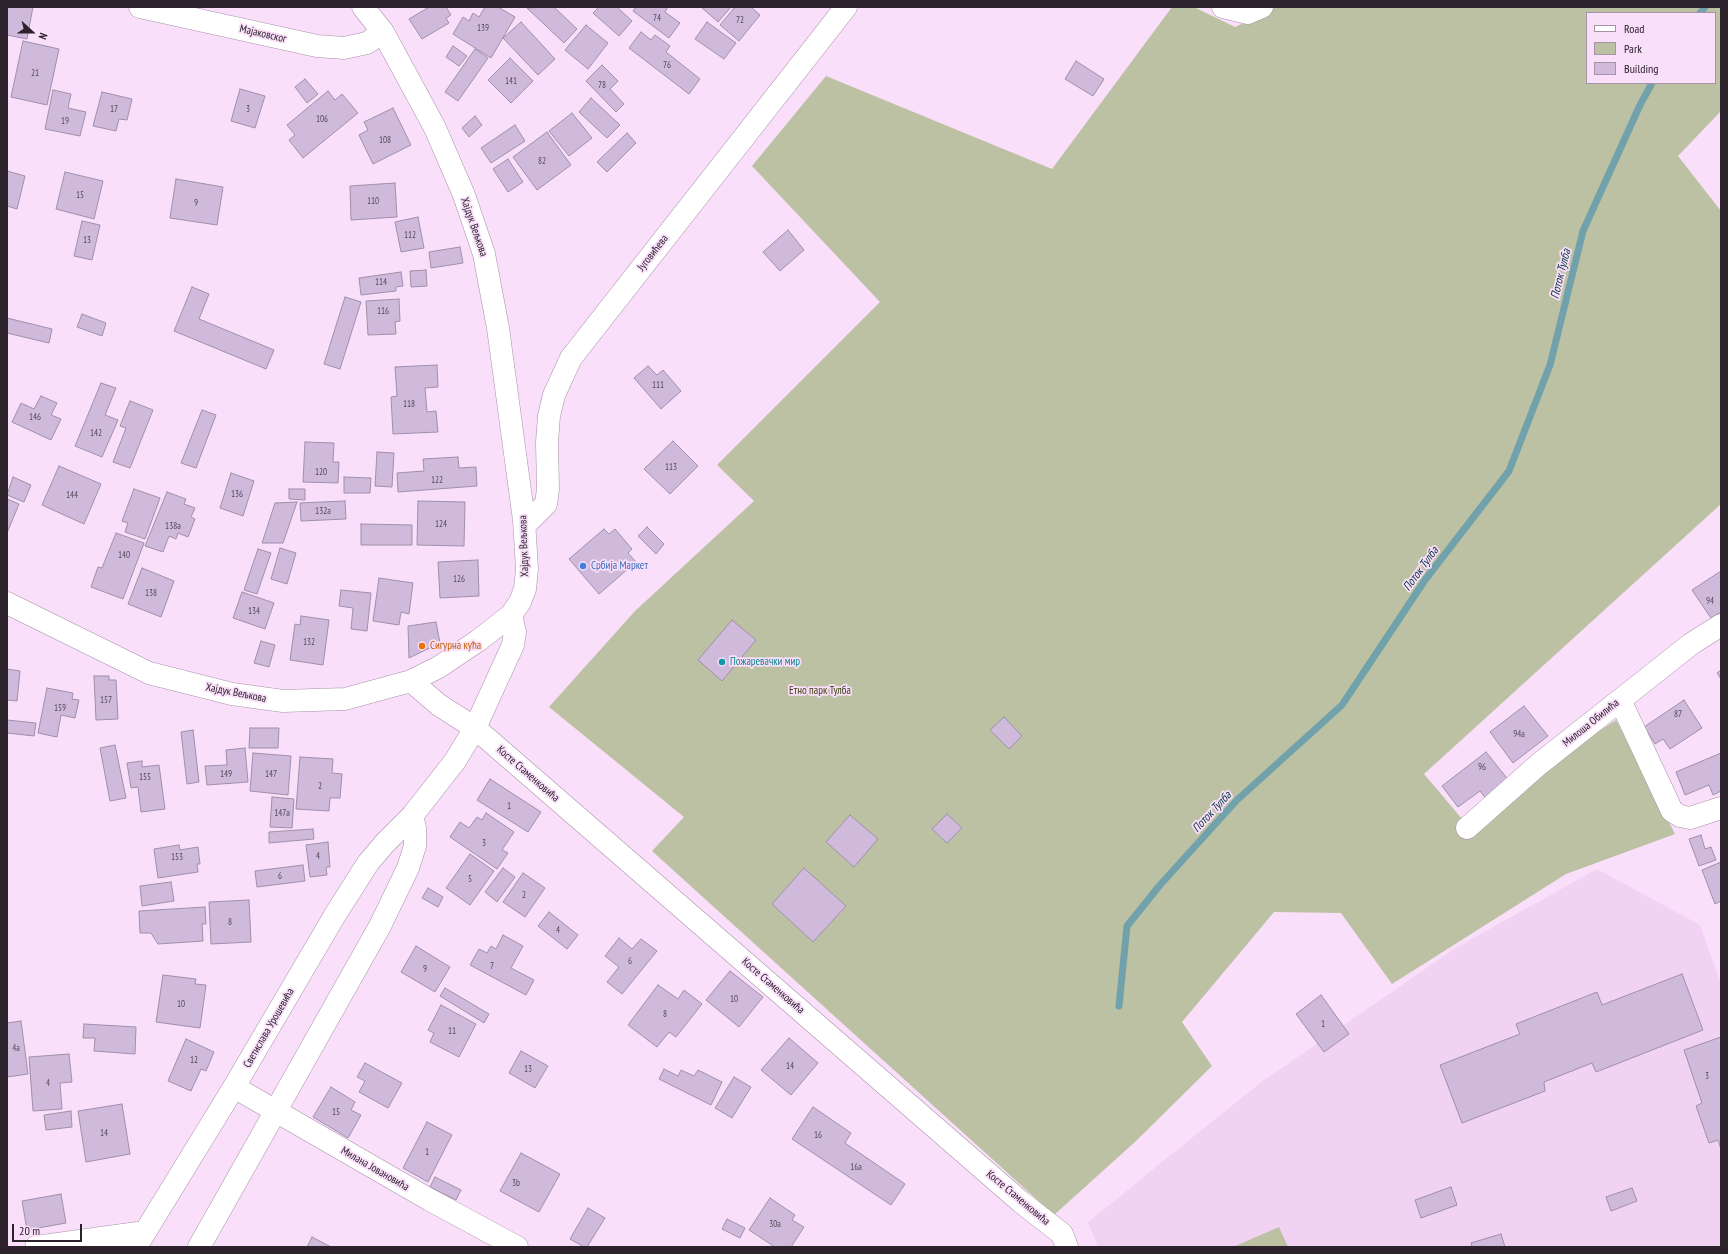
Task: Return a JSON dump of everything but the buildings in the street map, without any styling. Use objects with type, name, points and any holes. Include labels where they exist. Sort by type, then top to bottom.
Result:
[{"type":"street","name":"Мајаковског","points":[[140,7],[317,46],[344,48],[367,43],[383,32]]},
{"type":"street","name":"Хајдук Вељкова","points":[[7,603],[150,673],[232,694],[283,701],[345,699],[411,681],[439,667],[479,640],[511,615],[520,602],[525,588],[527,569],[524,520],[498,328],[484,254],[464,195],[435,128],[383,32],[363,7]]},
{"type":"street","name":"Југовићева","points":[[524,520],[530,520],[546,504],[548,490],[547,442],[549,416],[554,395],[570,358],[846,7]]},
{"type":"street","points":[[1223,7],[1248,13],[1262,7]]},
{"type":"street","name":"Светислава Урошевића","points":[[140,1240],[234,1087],[331,922],[368,863],[385,843],[412,816],[455,761],[475,728],[513,645],[515,632],[511,615]]},
{"type":"street","name":"Милоша Обилића","points":[[1467,828],[1538,765],[1691,644],[1721,625]]},
{"type":"street","name":"Косте Стаменковића","points":[[411,681],[439,705],[475,728],[1022,1202],[1062,1234],[1067,1247]]},
{"type":"street","points":[[1620,700],[1672,811],[1680,816],[1690,818],[1721,808]]},
{"type":"street","points":[[199,1247],[380,926],[408,868],[415,846],[415,828],[412,816]]},
{"type":"street","name":"Милана Јовановића","points":[[234,1087],[430,1200],[517,1247]]},
{"type":"street","points":[[36,1247],[140,1240]]},
{"type":"shaded area","points":[[1597,869],[1700,925],[1721,984],[1721,1247],[1098,1247],[1088,1222],[1260,1083],[1454,949]]},
{"type":"green space","name":"Етно парк Тулба","points":[[1172,7],[1194,7],[1235,27],[1272,10],[1274,7],[1721,7],[1721,111],[1678,156],[1721,211],[1721,504],[1424,774],[1463,820],[1616,720],[1675,834],[1566,874],[1392,984],[1341,913],[1274,912],[1182,1022],[1212,1066],[1136,1141],[1054,1215],[652,851],[684,817],[549,707],[635,611],[754,501],[717,465],[880,302],[752,166],[826,76],[1052,169]]},
{"type":"green space","points":[[1279,1227],[1288,1247],[1233,1247]]},
{"type":"waterway","name":"Поток Тулба","points":[[1701,12],[1705,7]]},
{"type":"waterway","name":"Поток Тулба","points":[[1119,1006],[1127,926],[1160,885],[1237,800],[1342,705],[1425,580],[1509,471],[1550,365],[1583,231],[1640,105],[1651,84]]},
{"type":"place","name":"Србија Маркет","points":[[583,566]]},
{"type":"place","name":"Сигурна кућа","points":[[422,646]]},
{"type":"place","name":"Пожаревачки мир","points":[[722,662]]}]
